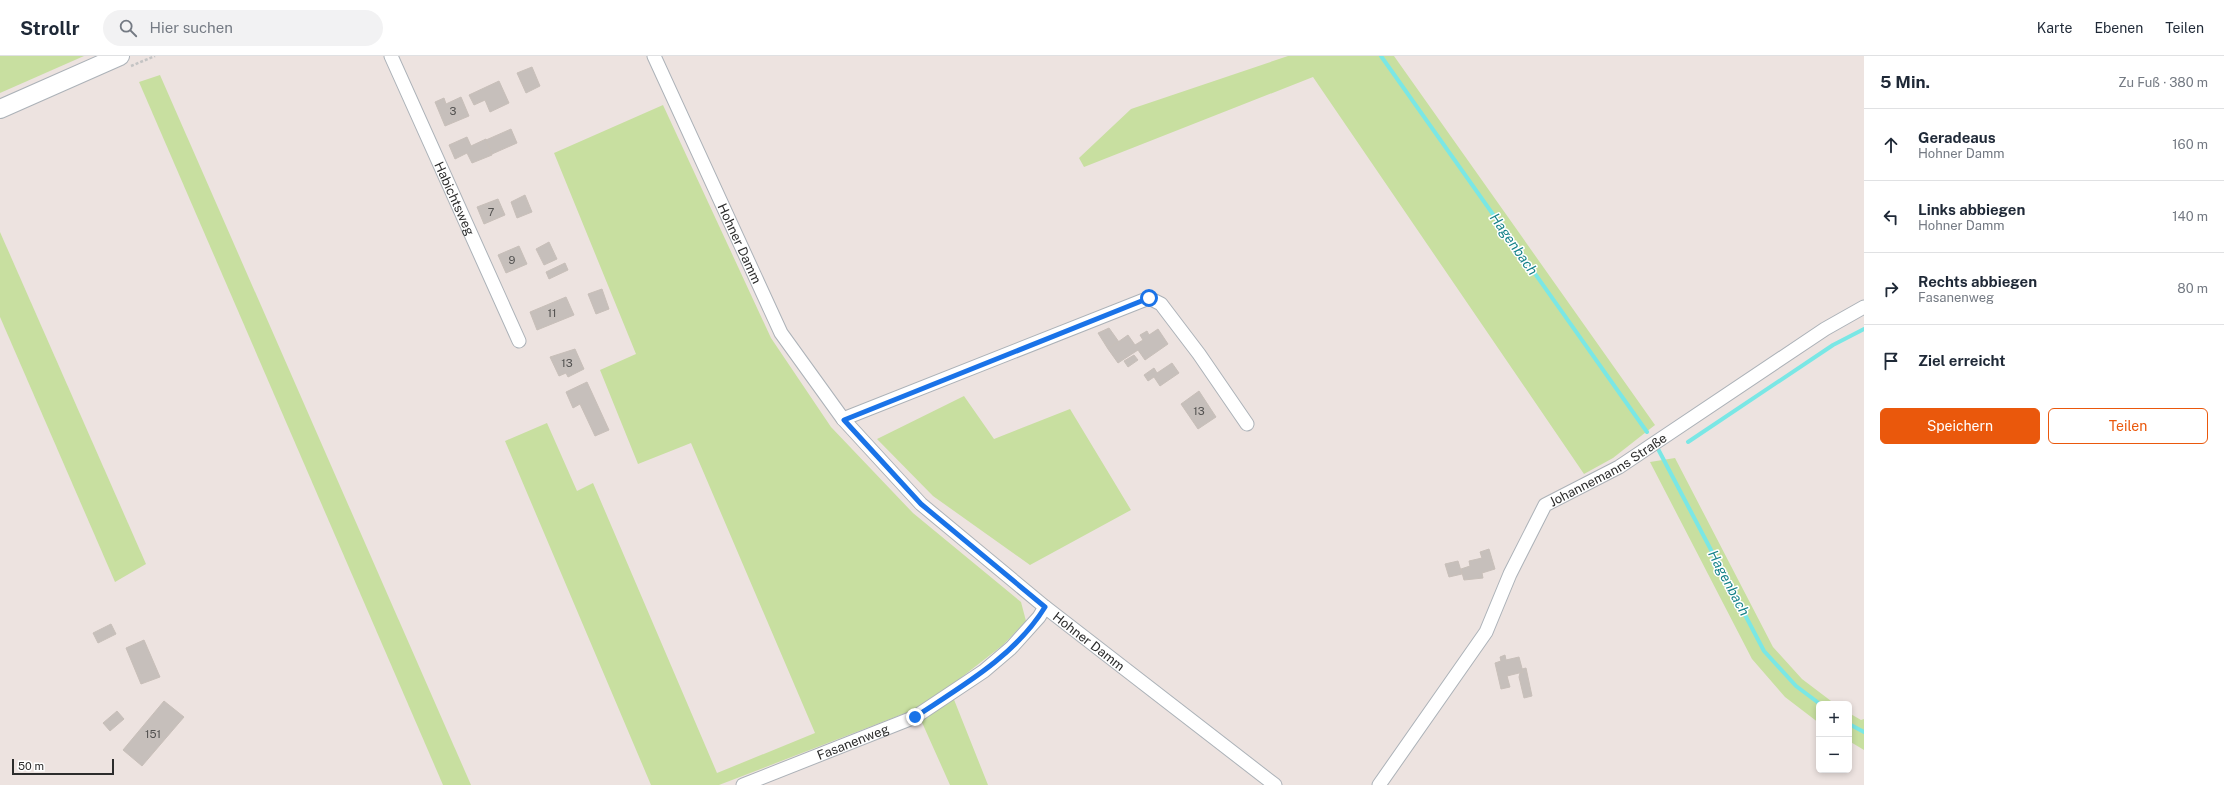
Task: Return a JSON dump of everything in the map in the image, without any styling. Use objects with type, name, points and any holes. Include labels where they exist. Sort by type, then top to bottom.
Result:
[{"type":"street","points":[[0,109],[120,56]]},
{"type":"street","name":"Habichtsweg","points":[[392,56],[519,341]]},
{"type":"street","name":"Hohner Damm","points":[[654,56],[781,333],[844,420],[921,504],[1045,607],[1275,785]]},
{"type":"street","points":[[844,420],[1149,298],[1161,304],[1199,354],[1247,424]]},
{"type":"street","name":"Johannemanns Straße","points":[[1379,785],[1486,632],[1510,574],[1545,505],[1619,467],[1825,328],[1864,307]]},
{"type":"street","name":"Fasanenweg","points":[[743,785],[915,717],[984,671],[1034,622],[1045,607]]},
{"type":"green space","points":[[0,56],[84,56],[0,93]]},
{"type":"green space","points":[[1288,56],[1394,56],[1655,425],[1613,458],[1584,474],[1313,77],[1084,167],[1079,158],[1131,109]]},
{"type":"green space","points":[[160,75],[471,785],[443,785],[139,82]]},
{"type":"green space","points":[[663,105],[771,338],[831,427],[913,513],[1021,602],[1026,621],[1003,645],[949,687],[988,785],[950,785],[916,709],[719,785],[651,785],[505,441],[547,423],[577,491],[593,483],[717,773],[815,733],[691,443],[638,464],[600,370],[636,354],[554,153]]},
{"type":"green space","points":[[0,232],[146,564],[115,582],[0,317]]},
{"type":"green space","points":[[964,396],[994,439],[1070,409],[1131,510],[1030,565],[933,496],[877,439]]},
{"type":"green space","points":[[1675,458],[1773,647],[1802,679],[1831,701],[1816,701],[1816,721],[1785,697],[1752,659],[1650,462]]},
{"type":"green space","points":[[1852,715],[1861,720],[1864,719],[1864,750],[1852,743]]},
{"type":"building","points":[[532,67],[540,86],[526,93],[517,73]]},
{"type":"building","points":[[499,81],[509,103],[490,112],[485,100],[474,105],[469,95]]},
{"type":"building","points":[[461,97],[469,116],[445,126],[435,102],[444,98],[446,104]]},
{"type":"building","points":[[511,129],[517,143],[492,154],[486,140]]},
{"type":"building","points":[[467,137],[471,146],[486,139],[492,155],[472,163],[467,153],[455,159],[449,145]]},
{"type":"building","points":[[525,195],[532,212],[517,218],[511,202]]},
{"type":"building","points":[[498,199],[505,215],[484,224],[477,207]]},
{"type":"building","points":[[549,242],[557,259],[544,265],[536,249]]},
{"type":"building","points":[[519,246],[527,264],[506,273],[498,255]]},
{"type":"building","points":[[565,263],[568,270],[549,279],[546,272]]},
{"type":"building","points":[[602,289],[609,309],[596,314],[588,294]]},
{"type":"building","points":[[566,297],[574,315],[537,330],[530,312]]},
{"type":"building","points":[[1109,328],[1119,342],[1108,349],[1098,333]]},
{"type":"building","points":[[1158,329],[1168,344],[1145,360],[1138,350],[1118,363],[1108,349],[1128,335],[1135,345],[1143,340],[1140,335],[1147,331],[1149,335]]},
{"type":"building","points":[[575,349],[584,369],[568,377],[566,373],[559,376],[550,357]]},
{"type":"building","points":[[1134,355],[1138,360],[1128,367],[1124,361]]},
{"type":"building","points":[[1172,363],[1179,373],[1160,386],[1154,377],[1148,381],[1144,375],[1154,368],[1157,373]]},
{"type":"building","points":[[587,382],[609,430],[595,436],[580,404],[573,408],[566,392]]},
{"type":"building","points":[[1199,391],[1216,417],[1198,429],[1181,404]]},
{"type":"building","points":[[1489,549],[1495,569],[1482,573],[1483,578],[1464,580],[1461,569],[1470,566],[1469,561],[1482,558],[1480,552]]},
{"type":"building","points":[[1458,561],[1462,574],[1449,577],[1445,564]]},
{"type":"building","points":[[111,624],[116,634],[98,643],[93,633]]},
{"type":"building","points":[[144,640],[160,677],[141,684],[126,648]]},
{"type":"building","points":[[1505,655],[1506,660],[1519,657],[1523,672],[1507,676],[1510,687],[1501,689],[1495,663],[1501,661],[1500,657]]},
{"type":"building","points":[[1526,668],[1532,696],[1524,698],[1519,677],[1520,673],[1523,672],[1522,669]]},
{"type":"building","points":[[164,701],[184,717],[142,766],[123,750]]},
{"type":"building","points":[[117,711],[124,719],[110,731],[103,723]]},
{"type":"waterway","name":"Hagenbach","points":[[1381,56],[1647,432]]},
{"type":"waterway","points":[[1688,442],[1833,345],[1864,329]]},
{"type":"waterway","name":"Hagenbach","points":[[1657,447],[1764,651],[1796,686],[1816,701]]},
{"type":"waterway","name":"Hagenbach","points":[[1852,726],[1864,732]]},
{"type":"route","points":[[915,717],[984,671],[1011,648],[1039,617],[1045,607],[921,504],[844,420],[1149,298]]}]
